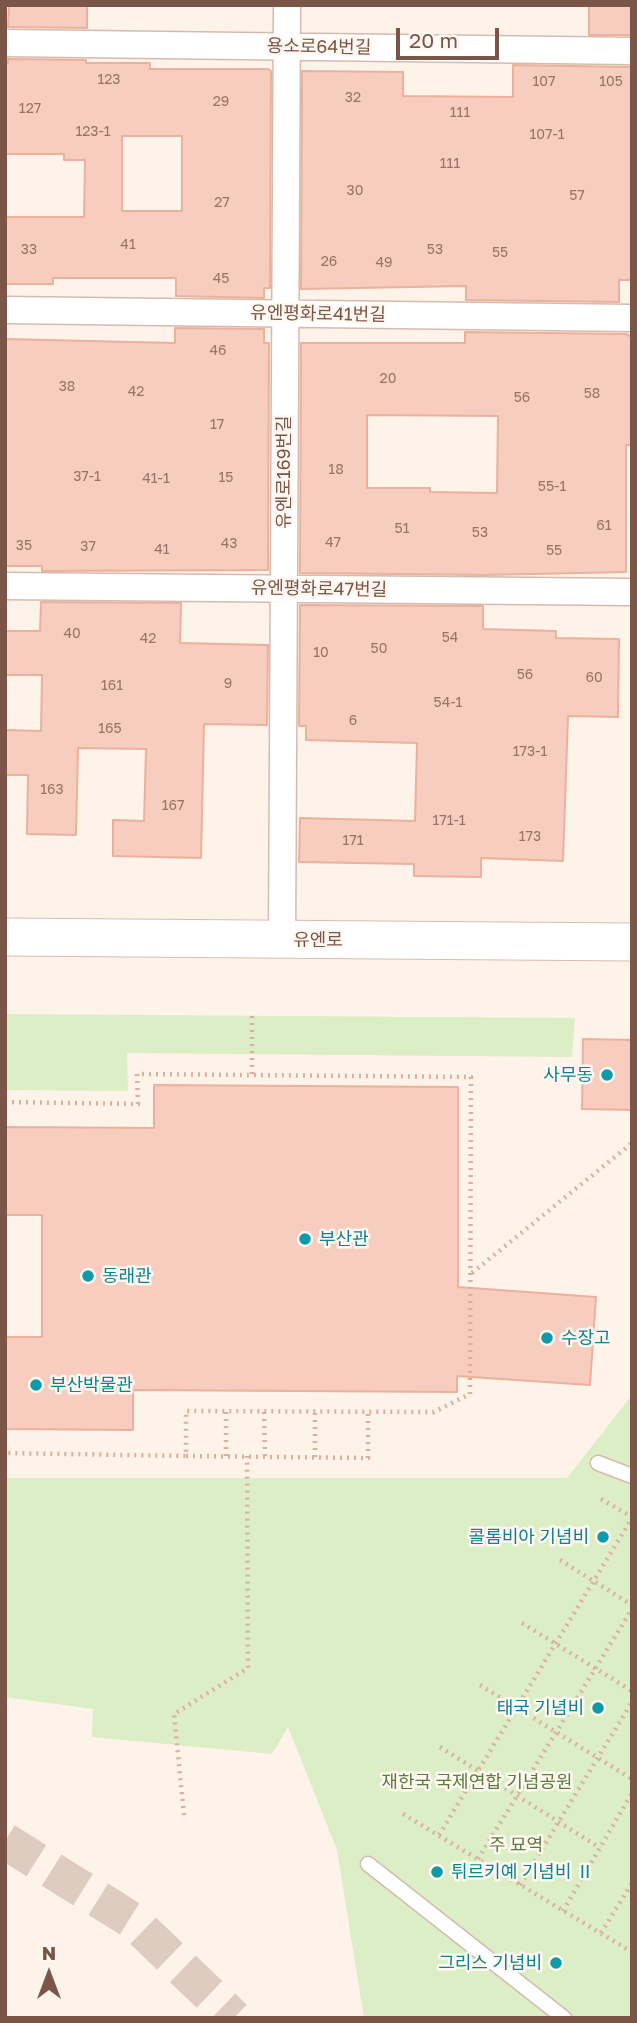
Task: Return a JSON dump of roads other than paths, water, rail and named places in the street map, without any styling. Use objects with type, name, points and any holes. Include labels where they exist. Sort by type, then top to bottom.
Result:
[{"type":"main road","name":"유엔로","points":[[5,937],[632,942]]},
{"type":"street","name":"유엔로169번길","points":[[282,939],[287,5]]},
{"type":"street","name":"용소로64번길","points":[[5,43],[632,51]]},
{"type":"street","name":"유엔평화로41번길","points":[[5,310],[632,318]]},
{"type":"street","name":"유엔평화로47번길","points":[[5,586],[632,592]]},
{"type":"lane","points":[[598,1463],[632,1476]]},
{"type":"lane","points":[[368,1864],[564,2018]]},
{"type":"tunnel","points":[[5,1841],[133,1921],[234,2018]]},
{"type":"place","name":"사무동","points":[[607,1075]]},
{"type":"place","name":"부산관","points":[[305,1239]]},
{"type":"place","name":"동래관","points":[[88,1276]]},
{"type":"place","name":"수장고","points":[[547,1338]]},
{"type":"place","name":"부산박물관","points":[[36,1385]]},
{"type":"place","name":"콜롬비아 기념비","points":[[603,1537]]},
{"type":"place","name":"태국 기념비","points":[[598,1708]]},
{"type":"place","name":"튀르키예 기념비 Ⅱ","points":[[437,1872]]},
{"type":"place","name":"그리스 기념비","points":[[556,1963]]},
{"type":"park label","name":"재한국 국제연합 기념공원","points":[[477,1782]]},
{"type":"park label","name":"주 묘역","points":[[516,1845]]}]
